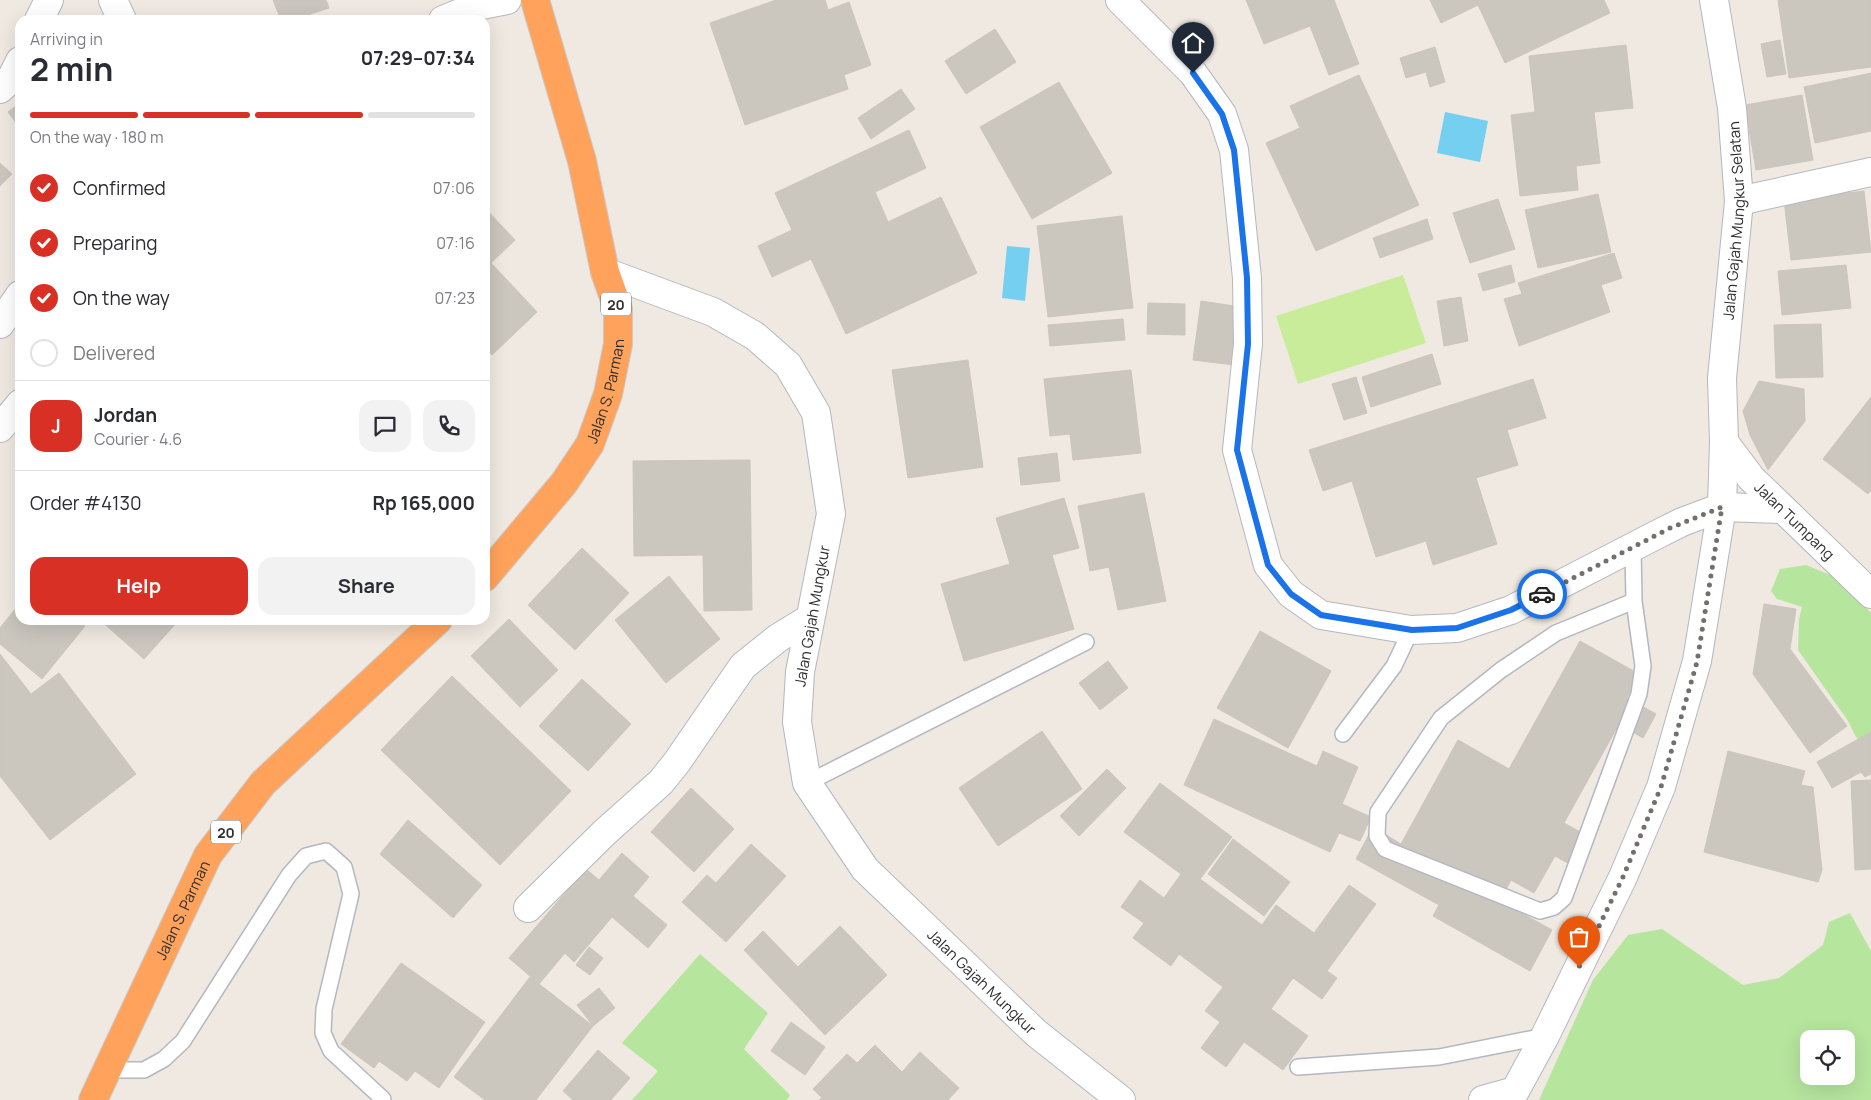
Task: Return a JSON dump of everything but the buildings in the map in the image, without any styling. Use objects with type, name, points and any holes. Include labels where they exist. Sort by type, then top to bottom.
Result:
[{"type":"highway","name":"Jalan S. Parman","points":[[490,571],[564,483],[590,444],[608,394],[618,344],[618,309],[605,272],[582,160],[535,0]]},
{"type":"highway","name":"Jalan S. Parman","points":[[93,1100],[208,855],[263,783],[433,625]]},
{"type":"main road","points":[[42,15],[49,0]]},
{"type":"main road","points":[[113,0],[120,15]]},
{"type":"main road","points":[[455,15],[477,6],[507,0]]},
{"type":"main road","points":[[1120,0],[1193,73],[1222,114],[1234,150],[1247,278],[1248,344],[1237,450],[1268,565],[1291,594],[1321,615],[1412,630],[1457,628],[1511,610],[1682,522],[1722,507],[1783,509]]},
{"type":"main road","name":"Jalan Gajah Mungkur Selatan","points":[[1714,0],[1732,108],[1739,201],[1722,378],[1724,442],[1722,507]]},
{"type":"main road","points":[[0,89],[12,79],[15,72]]},
{"type":"main road","points":[[1739,201],[1871,172]]},
{"type":"main road","name":"Jalan Gajah Mungkur","points":[[605,272],[713,312],[755,336],[788,365],[816,412],[831,514],[800,672],[797,722],[807,783],[865,869],[1036,1033],[1121,1100]]},
{"type":"main road","points":[[0,324],[15,303]]},
{"type":"main road","points":[[0,428],[15,410]]},
{"type":"main road","name":"Jalan Tumpang","points":[[1724,442],[1751,478],[1871,594]]},
{"type":"main road","points":[[1483,1100],[1514,1096],[1623,877],[1661,787],[1697,662],[1722,507]]},
{"type":"main road","points":[[528,908],[604,833],[660,782],[677,762],[743,666],[778,638],[809,619]]},
{"type":"lane","points":[[1634,548],[1634,601],[1643,666],[1639,694],[1564,898],[1554,908],[1540,911],[1385,849],[1377,836],[1378,812],[1442,718],[1501,670],[1556,633],[1634,601]]},
{"type":"lane","points":[[1343,734],[1394,666],[1412,630]]},
{"type":"lane","points":[[807,783],[1086,642]]},
{"type":"lane","points":[[107,1070],[144,1070],[164,1059],[183,1041],[289,875],[306,856],[326,851],[344,867],[351,894],[324,1009],[323,1033],[330,1051],[383,1099]]},
{"type":"lane","points":[[1298,1067],[1440,1057],[1545,1036]]},
{"type":"green space","points":[[1403,275],[1426,343],[1298,384],[1276,316]]},
{"type":"green space","points":[[1806,565],[1840,579],[1871,613],[1871,749],[1856,737],[1848,721],[1798,650],[1799,619],[1802,607],[1777,599],[1771,591],[1780,569]]},
{"type":"green space","points":[[1850,913],[1871,951],[1871,1100],[1539,1100],[1593,980],[1628,935],[1662,929],[1743,985],[1779,978],[1823,945],[1829,922]]},
{"type":"green space","points":[[700,954],[768,1013],[744,1049],[790,1095],[787,1100],[632,1100],[658,1071],[622,1043]]},
{"type":"water","points":[[1445,112],[1488,121],[1480,162],[1437,153]]},
{"type":"water","points":[[1007,246],[1030,248],[1025,301],[1002,298]]},
{"type":"way so far","points":[[1542,594],[1682,522],[1722,507],[1697,662],[1661,787],[1623,877],[1579,967]]},
{"type":"route","points":[[1193,73],[1222,114],[1234,150],[1247,278],[1248,344],[1237,450],[1268,565],[1291,594],[1321,615],[1412,630],[1457,628],[1511,610],[1542,594]]}]
